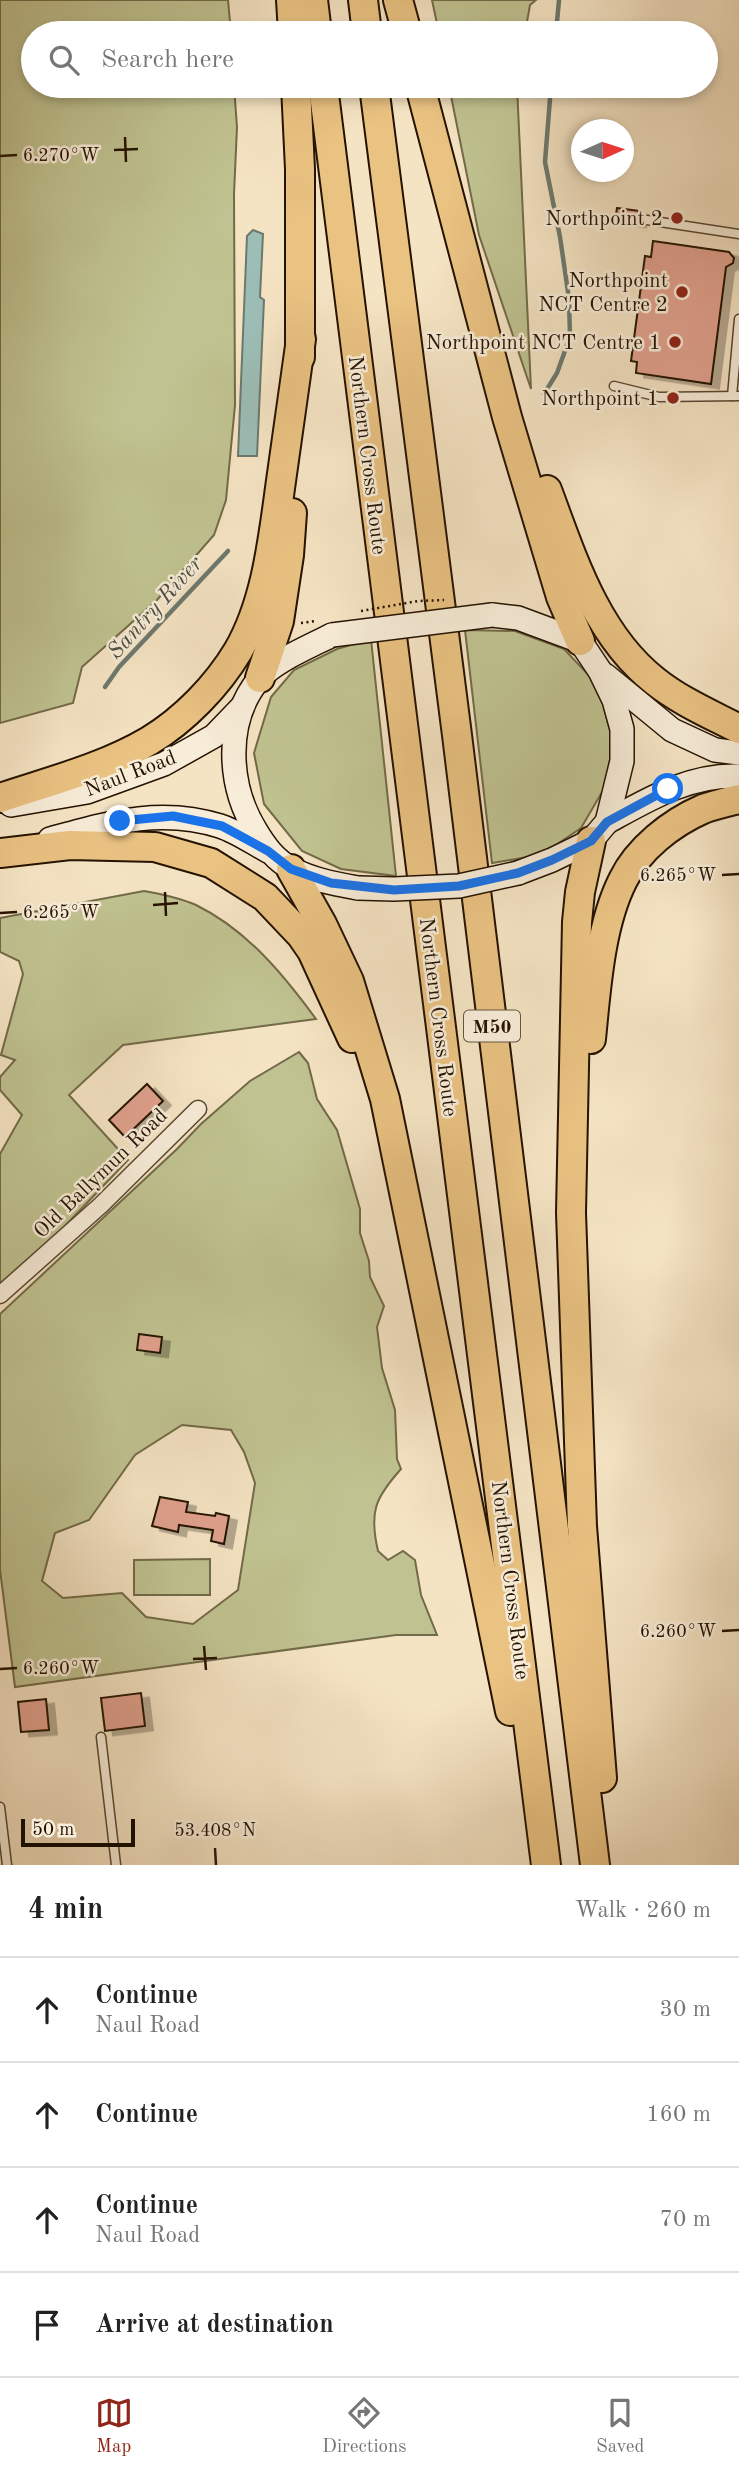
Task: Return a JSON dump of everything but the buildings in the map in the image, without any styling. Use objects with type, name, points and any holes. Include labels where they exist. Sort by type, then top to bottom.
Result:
[{"type":"highway","points":[[291,0],[292,21]]},
{"type":"highway","points":[[313,0],[316,21]]},
{"type":"highway","points":[[363,0],[366,21]]},
{"type":"highway","points":[[398,0],[404,21]]},
{"type":"highway","points":[[260,678],[279,621],[289,555],[301,339],[300,169],[297,98]]},
{"type":"highway","name":"Northern Cross Route","points":[[324,98],[544,1865]]},
{"type":"highway","name":"M50","points":[[376,98],[595,1865]]},
{"type":"highway","points":[[423,98],[507,417],[561,597],[580,641]]},
{"type":"highway","points":[[463,254],[573,559],[600,615],[623,649],[653,680],[693,706],[739,729]]},
{"type":"highway","points":[[0,798],[106,763],[151,740],[189,710],[212,686],[238,650],[261,595],[275,522],[301,339]]},
{"type":"highway","points":[[571,1213],[601,957],[623,880],[639,856],[665,831],[702,810],[739,799]]},
{"type":"highway","points":[[599,831],[580,892],[577,922],[571,1213],[582,1526],[609,1865]]},
{"type":"highway","points":[[0,851],[70,845],[155,847],[211,863],[265,897],[301,935],[316,960],[361,1059],[406,1203]]},
{"type":"highway","points":[[291,869],[322,924],[349,981],[385,1100],[544,1865]]},
{"type":"main road","points":[[599,831],[622,761],[622,729],[614,700],[600,671],[580,641],[518,618],[492,615],[332,635],[282,662],[260,678],[243,705],[236,729],[234,756],[237,784],[246,814],[268,851],[291,869],[331,883],[358,888],[394,890],[459,886],[518,873],[552,860],[668,789],[703,778],[739,776]]},
{"type":"main road","points":[[600,671],[672,730],[715,750],[739,753]]},
{"type":"main road","name":"Naul Road","points":[[0,807],[87,792],[164,764],[214,736],[243,705]]},
{"type":"main road","name":"Naul Road","points":[[0,851],[120,821],[173,816],[222,826],[268,851]]},
{"type":"street","name":"Old Ballymun Road","points":[[0,1295],[101,1205],[198,1110]]},
{"type":"lane","points":[[647,220],[739,234]]},
{"type":"lane","points":[[614,386],[659,397],[735,396],[739,318]]},
{"type":"lane","points":[[101,1737],[116,1865]]},
{"type":"lane","points":[[0,1807],[8,1865]]},
{"type":"green space","points":[[0,0],[228,0],[230,21],[21,21],[21,98],[235,98],[237,127],[234,194],[235,405],[226,500],[214,535],[157,600],[82,667],[73,703],[0,723]]},
{"type":"green space","points":[[432,0],[536,0],[530,5],[527,21],[436,21]]},
{"type":"green space","points":[[451,98],[518,98],[531,389],[479,235]]},
{"type":"green space","points":[[465,630],[515,631],[564,649],[598,685],[613,742],[605,787],[581,828],[541,855],[492,863]]},
{"type":"green space","points":[[371,639],[396,876],[341,869],[302,851],[264,804],[254,753],[271,697],[294,670],[337,649]]},
{"type":"green space","points":[[144,891],[184,900],[232,927],[263,954],[316,1019],[123,1045],[69,1095],[128,1160],[42,1250],[0,1285],[0,1154],[22,1115],[0,1090],[0,1077],[15,1060],[1,1055],[23,974],[19,961],[0,952],[0,918]]},
{"type":"green space","points":[[299,1052],[308,1063],[317,1099],[337,1130],[360,1209],[360,1233],[369,1261],[370,1277],[384,1306],[377,1327],[382,1368],[395,1410],[397,1459],[401,1469],[376,1506],[375,1537],[378,1551],[388,1560],[403,1551],[415,1560],[421,1595],[437,1635],[396,1635],[15,1687],[0,1570],[0,1314],[250,1081]],"holes":[[[182,1425],[231,1430],[244,1452],[255,1483],[238,1590],[193,1624],[146,1617],[122,1593],[63,1598],[42,1581],[55,1533],[89,1520],[135,1455]]]},
{"type":"green space","points":[[210,1559],[210,1595],[134,1595],[134,1560]]},
{"type":"water","points":[[253,230],[263,234],[260,297],[264,300],[257,456],[238,456],[247,236]]},
{"type":"waterway","name":"Santry River","points":[[557,21],[559,0]]},
{"type":"waterway","name":"Santry River","points":[[544,394],[557,373],[570,337],[569,299],[545,162],[550,98]]},
{"type":"waterway","name":"Santry River","points":[[105,687],[119,667],[228,551]]},
{"type":"place","name":"Northpoint 2","points":[[677,218]]},
{"type":"place","name":"Northpoint NCT Centre 2","points":[[682,292]]},
{"type":"place","name":"Northpoint NCT Centre 1","points":[[675,342]]},
{"type":"place","name":"Northpoint 1","points":[[673,398]]},
{"type":"route","points":[[120,821],[173,816],[222,826],[268,851],[291,869],[331,883],[394,890],[459,886],[518,873],[591,841],[607,822],[668,789]]}]
